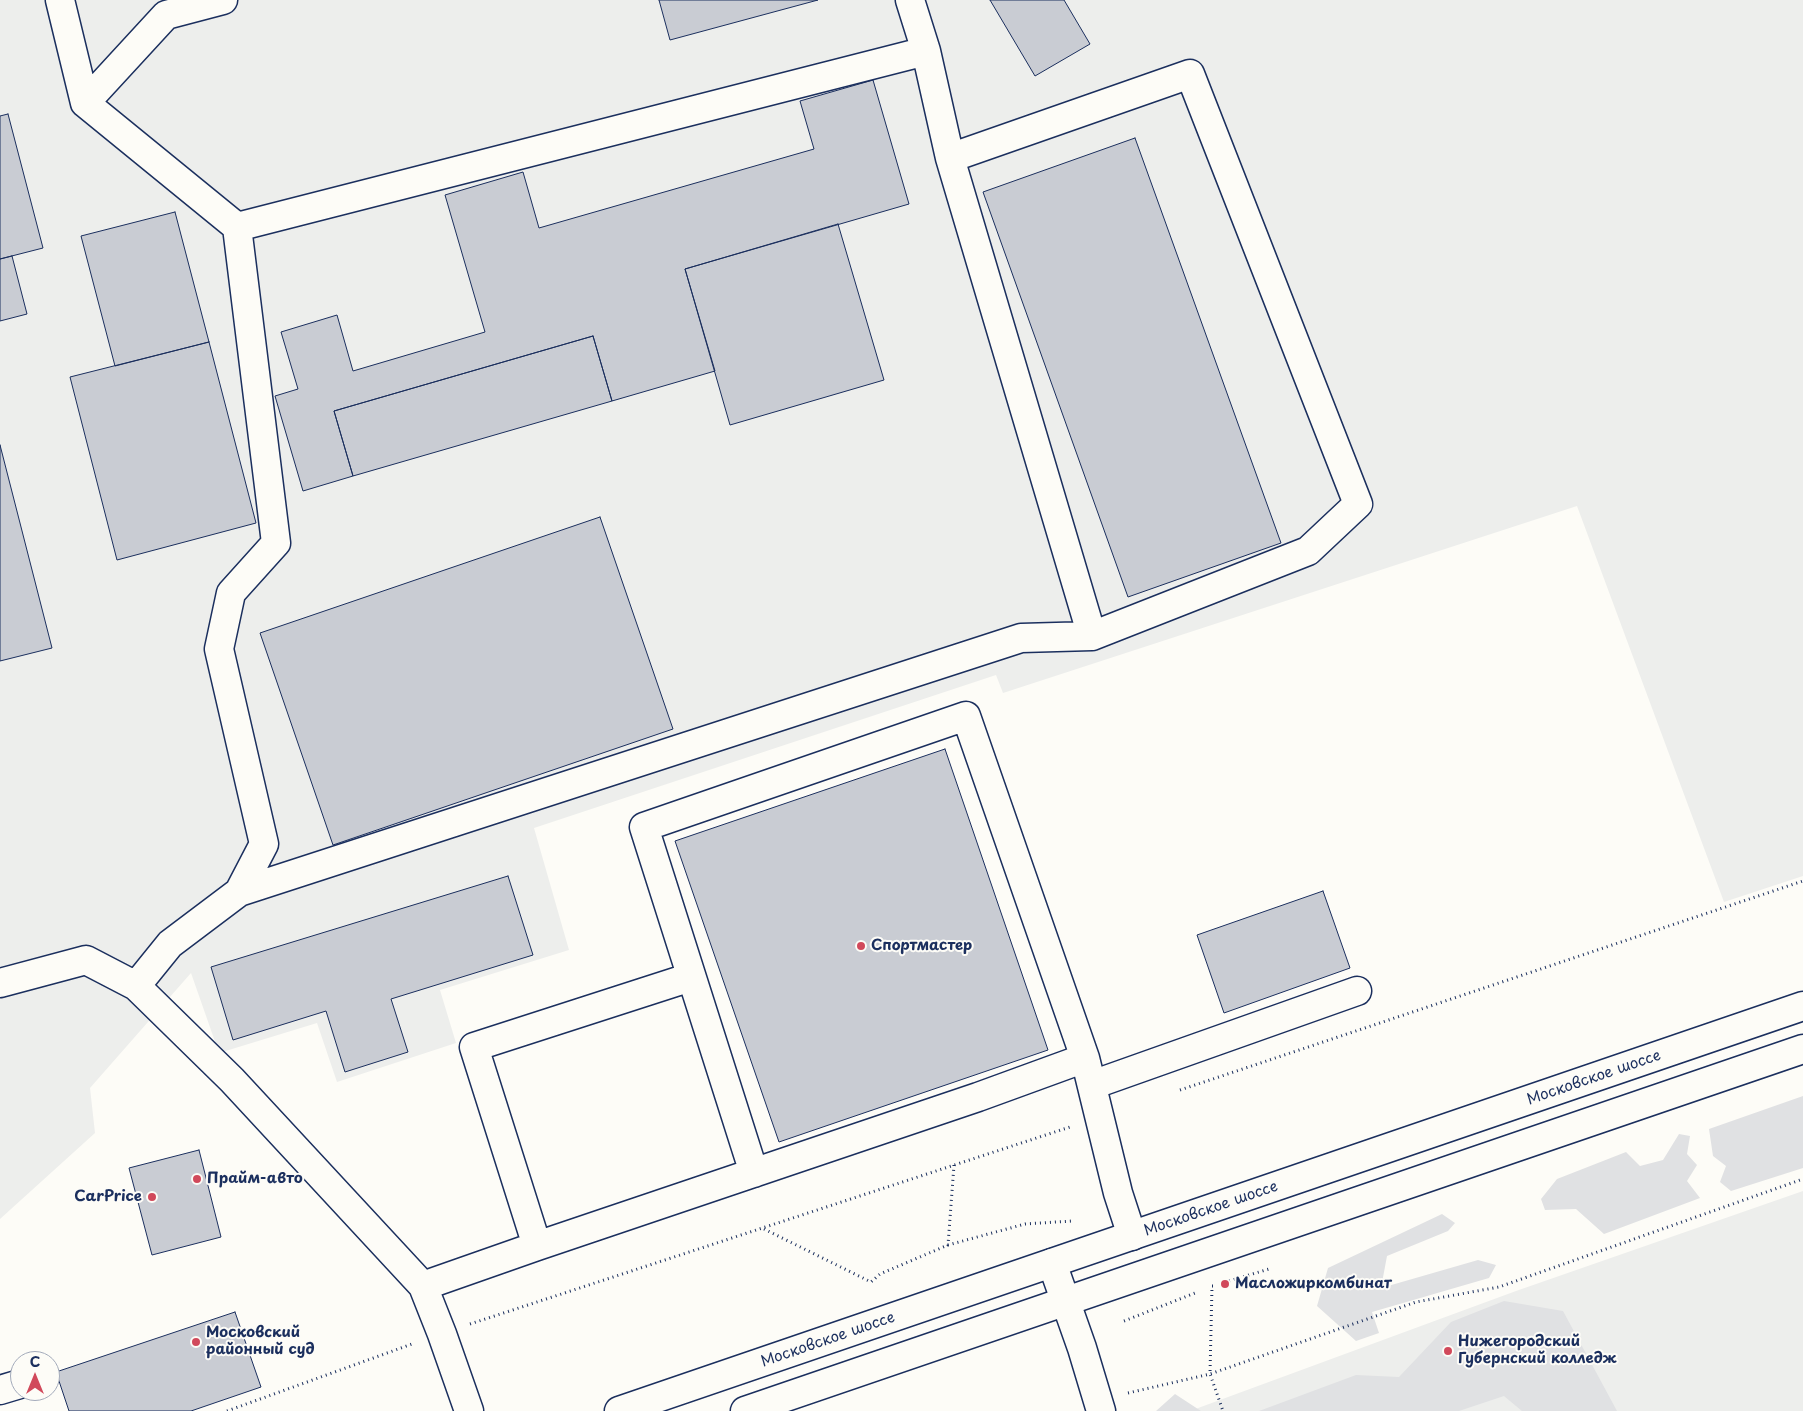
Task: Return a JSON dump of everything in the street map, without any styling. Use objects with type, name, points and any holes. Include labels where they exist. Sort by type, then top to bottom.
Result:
[{"type":"main road","points":[[60,0],[85,103],[237,228],[276,543],[231,593],[219,649],[264,844],[239,892]]},
{"type":"main road","points":[[85,103],[166,16],[222,0]]},
{"type":"main road","points":[[910,0],[926,51],[950,158],[1092,636]]},
{"type":"main road","points":[[237,228],[926,51]]},
{"type":"main road","points":[[136,986],[170,944],[239,892],[1021,638],[1092,636],[1308,551],[1358,504],[1190,74],[950,158]]},
{"type":"main road","points":[[754,1173],[644,827],[966,716],[1085,1058],[1118,1193],[1132,1236]]},
{"type":"main road","points":[[0,983],[86,960],[136,986],[232,1080],[423,1286],[469,1411]]},
{"type":"main road","points":[[537,1246],[474,1047],[691,977]]},
{"type":"main road","points":[[1092,1085],[1357,992]]},
{"type":"main road","name":"Московское шоссе","points":[[619,1411],[1803,1006]]},
{"type":"main road","points":[[745,1411],[1803,1049]]},
{"type":"main road","points":[[423,1286],[968,1100],[1085,1058]]},
{"type":"main road","points":[[1052,1263],[1082,1348],[1099,1406]]},
{"type":"path","points":[[948,1245],[954,1165]]},
{"type":"path","points":[[1099,1406],[1210,1374],[1416,1302],[1499,1288],[1803,1179]]},
{"type":"path","points":[[763,1229],[871,1282],[880,1274],[948,1245],[1025,1224],[1078,1221]]},
{"type":"path","points":[[1228,1282],[1269,1269]]},
{"type":"path","points":[[1124,1321],[1220,1284]]},
{"type":"path","points":[[1212,1286],[1210,1374],[1223,1411]]},
{"type":"path","points":[[227,1411],[442,1334]]},
{"type":"shaded area","points":[[0,0],[1803,0],[1803,876],[1724,902],[1577,506],[1003,693],[996,675],[534,828],[569,950],[440,990],[456,1043],[337,1082],[317,1023],[219,1053],[191,973],[90,1088],[95,1133],[0,1219]]},
{"type":"shaded area","points":[[1803,1096],[1803,1168],[1731,1191],[1720,1182],[1726,1166],[1713,1156],[1709,1129]]},
{"type":"shaded area","points":[[1679,1134],[1690,1136],[1687,1154],[1697,1165],[1687,1181],[1700,1198],[1604,1234],[1576,1209],[1545,1210],[1541,1199],[1557,1179],[1626,1152],[1640,1166],[1663,1160]]},
{"type":"shaded area","points":[[1803,1191],[1803,1411],[1190,1411],[1516,1291]]},
{"type":"shaded area","points":[[1442,1214],[1455,1223],[1448,1231],[1387,1256],[1381,1288],[1478,1260],[1496,1265],[1489,1278],[1372,1312],[1379,1333],[1356,1341],[1317,1306],[1328,1268]]},
{"type":"shaded area","name":"Нижегородский Губернский колледж","points":[[1504,1301],[1563,1311],[1617,1411],[1522,1411],[1504,1396],[1459,1411],[1259,1411],[1356,1375],[1399,1377],[1451,1322]]},
{"type":"shaded area","points":[[1175,1394],[1201,1411],[1156,1411]]},
{"type":"building","points":[[659,0],[818,0],[670,40]]},
{"type":"building","points":[[990,0],[1064,0],[1090,44],[1035,76]]},
{"type":"building","points":[[873,80],[909,204],[685,269],[715,371],[612,401],[593,336],[334,411],[353,476],[303,491],[275,396],[298,389],[281,332],[337,315],[353,371],[485,332],[445,195],[523,172],[539,228],[814,149],[800,101]]},
{"type":"building","points":[[8,114],[43,248],[0,259],[0,116]]},
{"type":"building","points":[[1135,138],[1281,543],[1128,597],[983,192]]},
{"type":"building","points":[[175,212],[209,342],[115,366],[81,236]]},
{"type":"building","points":[[838,224],[884,380],[730,425],[685,269]]},
{"type":"building","points":[[12,256],[27,314],[0,321],[0,259]]},
{"type":"building","points":[[593,336],[612,401],[353,476],[334,411]]},
{"type":"building","points":[[209,342],[256,523],[117,560],[70,377]]},
{"type":"building","points":[[0,445],[52,648],[0,661]]},
{"type":"building","points":[[600,517],[673,729],[333,845],[260,633]]},
{"type":"building","name":"Спортмастер","points":[[945,749],[1048,1050],[779,1142],[675,841]]},
{"type":"building","points":[[508,876],[533,955],[391,999],[408,1052],[345,1072],[326,1011],[233,1040],[211,967]]},
{"type":"building","points":[[1323,891],[1350,968],[1224,1013],[1197,935]]},
{"type":"building","points":[[199,1150],[221,1237],[152,1255],[129,1168]]},
{"type":"building","name":"Московский районный суд","points":[[235,1312],[261,1387],[191,1411],[69,1411],[60,1384],[60,1371]]},
{"type":"place","name":"Спортмастер","points":[[861,946]]},
{"type":"place","name":"Прайм-авто","points":[[197,1179]]},
{"type":"place","name":"CarPrice","points":[[152,1197]]},
{"type":"place","name":"Масложиркомбинат","points":[[1225,1284]]},
{"type":"place","name":"Московский районный суд","points":[[196,1342]]},
{"type":"place","name":"Нижегородский Губернский колледж","points":[[1448,1351]]}]
